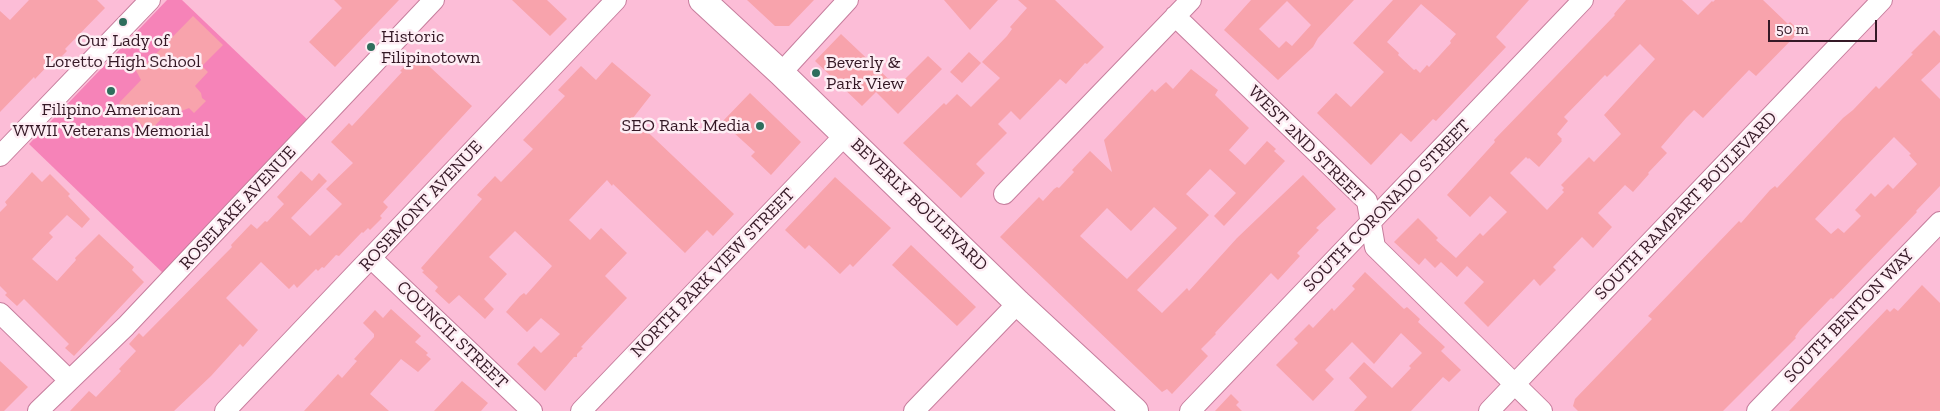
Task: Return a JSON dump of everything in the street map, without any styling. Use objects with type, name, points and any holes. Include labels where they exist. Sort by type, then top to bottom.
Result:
[{"type":"main road","name":"BEVERLY BOULEVARD","points":[[702,0],[846,134],[1018,303],[1135,411]]},
{"type":"street","points":[[0,156],[150,0]]},
{"type":"street","name":"ROSELAKE AVENUE","points":[[38,411],[126,326],[434,0]]},
{"type":"street","name":"ROSEMONT AVENUE","points":[[225,411],[372,259],[616,0]]},
{"type":"street","points":[[781,73],[848,0]]},
{"type":"street","points":[[1004,194],[1191,0]]},
{"type":"street","name":"SOUTH CORONADO STREET","points":[[1190,411],[1584,0]]},
{"type":"street","name":"SOUTH RAMPART BOULEVARD","points":[[1489,411],[1882,0]]},
{"type":"street","name":"WEST 2ND STREET","points":[[1175,16],[1367,201],[1375,247],[1542,411]]},
{"type":"street","name":"NORTH PARK VIEW STREET","points":[[581,411],[846,134]]},
{"type":"street","name":"SOUTH BENTON WAY","points":[[1757,411],[1940,222]]},
{"type":"street","name":"COUNCIL STREET","points":[[372,259],[532,411]]},
{"type":"street","points":[[914,411],[1018,303]]},
{"type":"street","points":[[0,313],[69,380]]},
{"type":"shaded area","points":[[167,0],[182,0],[312,124],[166,276],[29,144]]},
{"type":"building","points":[[29,0],[97,0],[105,8],[65,49],[67,51],[57,61],[54,59],[0,112],[0,11],[10,20]]},
{"type":"building","points":[[334,0],[399,0],[335,67],[309,42],[342,8]]},
{"type":"building","points":[[512,0],[547,0],[567,19],[550,36]]},
{"type":"building","points":[[747,0],[814,0],[789,26],[775,26]]},
{"type":"building","points":[[944,0],[998,0],[970,30]]},
{"type":"building","points":[[1018,0],[1055,0],[1104,47],[1087,64],[1085,63],[1066,84],[1060,79],[1020,120],[1011,111],[998,124],[1007,133],[976,164],[985,173],[961,198],[903,143],[944,103],[946,105],[957,94],[971,107],[1000,78],[982,62],[1007,36],[1012,29],[1010,27],[1027,8]]},
{"type":"building","points":[[1251,0],[1354,0],[1318,38],[1313,47],[1278,80],[1224,30]],"holes":[[[1287,1],[1311,25],[1292,46],[1286,41],[1279,48],[1259,29]]]},
{"type":"building","points":[[1393,0],[1529,0],[1496,37],[1506,47],[1436,121],[1433,119],[1411,142],[1401,133],[1371,165],[1317,113],[1336,93],[1351,107],[1384,72],[1353,43]],"holes":[[[1421,4],[1456,34],[1450,41],[1451,43],[1429,67],[1427,65],[1420,73],[1398,55],[1399,53],[1387,42]]]},
{"type":"building","points":[[1626,0],[1682,0],[1698,15],[1715,0],[1763,0],[1788,24],[1790,22],[1800,31],[1756,76],[1749,70],[1703,118],[1694,110],[1661,147],[1667,153],[1633,192],[1625,185],[1598,213],[1612,227],[1593,248],[1582,237],[1553,267],[1556,270],[1540,286],[1534,279],[1488,327],[1464,303],[1484,282],[1467,266],[1457,277],[1441,262],[1435,268],[1425,258],[1419,265],[1394,242],[1418,218],[1438,238],[1436,240],[1456,258],[1480,233],[1483,236],[1507,212],[1490,196],[1470,217],[1447,195],[1495,142],[1494,140]],"holes":[[[1640,44],[1655,59],[1604,115],[1621,134],[1594,162],[1589,157],[1561,185],[1564,188],[1562,190],[1564,192],[1547,210],[1510,173],[1526,157],[1539,167],[1562,141],[1557,134],[1568,121],[1564,117],[1605,75],[1607,77]]]},
{"type":"building","points":[[193,16],[223,45],[202,66],[208,72],[195,86],[206,101],[194,113],[189,108],[173,117],[164,116],[149,132],[119,103],[141,80],[131,61],[145,65]]},
{"type":"building","points":[[1934,30],[1940,36],[1940,62],[1921,80],[1940,99],[1940,186],[1917,212],[1833,299],[1831,298],[1800,330],[1796,338],[1723,411],[1578,411],[1573,406],[1575,399],[1652,319],[1648,316],[1739,221],[1741,223],[1770,190],[1775,186],[1777,188],[1843,118],[1876,86],[1879,89],[1913,54],[1911,53]],"holes":[[[1894,137],[1911,154],[1909,155],[1917,164],[1893,189],[1888,184],[1875,197],[1871,193],[1855,210],[1861,216],[1844,233],[1838,228],[1831,234],[1815,219]]]},
{"type":"building","points":[[841,34],[897,87],[928,56],[942,69],[898,114],[876,92],[862,106],[815,61]]},
{"type":"building","points":[[969,52],[981,63],[962,83],[950,72]]},
{"type":"building","points":[[416,54],[472,106],[383,202],[388,207],[380,216],[382,218],[370,230],[368,228],[362,232],[339,256],[336,255],[324,268],[322,267],[318,271],[316,269],[297,288],[294,284],[289,289],[261,262],[226,298],[258,330],[243,347],[240,344],[211,376],[174,411],[70,411],[89,391],[96,397],[121,371],[119,369],[136,351],[129,344],[139,333],[143,337],[232,247],[231,245],[251,224],[257,229],[265,221],[267,222],[284,204],[277,197],[301,171],[312,181],[319,173],[327,181],[291,218],[310,236],[342,204],[326,189],[353,163],[331,142],[349,123],[352,126]]},
{"type":"building","points":[[612,62],[651,95],[633,118],[734,214],[713,236],[707,230],[685,253],[607,180],[569,220],[590,240],[601,228],[627,253],[605,276],[627,298],[581,347],[583,348],[577,354],[577,357],[574,357],[545,391],[517,364],[534,346],[541,353],[560,334],[541,318],[527,332],[506,312],[520,296],[524,293],[526,295],[552,266],[515,231],[489,257],[507,274],[484,299],[494,309],[485,319],[459,295],[449,304],[435,291],[438,287],[422,272],[424,271],[421,268],[482,199],[477,195],[495,176],[501,182],[533,149],[523,140],[565,96],[558,90],[581,66],[596,80]]},
{"type":"building","points":[[1191,69],[1218,90],[1215,95],[1249,128],[1229,150],[1245,165],[1267,141],[1285,161],[1224,226],[1214,216],[1236,193],[1210,169],[1186,194],[1209,215],[1137,290],[1162,313],[1187,288],[1189,291],[1237,238],[1303,175],[1336,209],[1316,228],[1319,230],[1297,253],[1300,256],[1278,280],[1271,273],[1215,333],[1201,349],[1208,356],[1172,394],[1167,389],[1162,392],[1000,237],[1039,197],[1043,201],[1054,189],[1059,188],[1074,172],[1072,170],[1090,151],[1112,172],[1104,140],[1152,89],[1155,92],[1166,82],[1173,89]],"holes":[[[1154,207],[1177,228],[1127,279],[1080,236],[1107,208],[1131,231]]]},
{"type":"building","points":[[750,93],[801,142],[771,175],[751,156],[755,152],[722,122]]},
{"type":"building","points":[[32,172],[42,182],[50,174],[70,194],[68,196],[90,219],[82,228],[67,215],[49,233],[53,237],[32,259],[57,281],[76,260],[75,258],[99,234],[134,267],[132,270],[144,282],[74,356],[65,348],[69,344],[24,299],[17,306],[5,295],[7,293],[0,286],[0,212],[7,205],[5,202]]},
{"type":"building","points":[[835,177],[891,228],[853,267],[850,264],[840,274],[809,245],[805,249],[785,230]]},
{"type":"building","points":[[911,245],[976,307],[957,326],[892,265]]},
{"type":"building","points":[[1365,272],[1404,309],[1407,307],[1420,319],[1418,322],[1445,347],[1441,351],[1461,370],[1449,382],[1443,377],[1411,411],[1354,411],[1367,397],[1349,378],[1364,362],[1392,388],[1422,353],[1401,333],[1374,364],[1352,342],[1325,370],[1334,379],[1313,401],[1276,365],[1298,343],[1294,339],[1309,324],[1313,328],[1332,308],[1334,311],[1355,289],[1352,286]]},
{"type":"building","points":[[1922,285],[1940,303],[1940,411],[1789,411],[1887,309],[1890,312],[1894,308],[1898,311]]},
{"type":"building","points":[[391,309],[421,336],[415,342],[428,353],[426,355],[431,359],[418,372],[401,359],[370,394],[389,411],[304,411],[338,374],[342,378],[357,361],[354,359],[374,337],[374,334],[363,323],[375,310],[383,318]]},
{"type":"building","points":[[0,361],[28,387],[4,411],[0,411]]},
{"type":"building","points":[[462,381],[488,403],[481,411],[434,411]]},
{"type":"building","points":[[1231,394],[1239,402],[1236,405],[1242,411],[1215,411]]},
{"type":"place","name":"Our Lady of Loretto High School","points":[[123,22]]},
{"type":"place","name":"Historic Filipinotown","points":[[371,47]]},
{"type":"place","name":"Beverly & Park View","points":[[816,73]]},
{"type":"place","name":"Filipino American WWII Veterans Memorial","points":[[111,91]]},
{"type":"place","name":"SEO Rank Media","points":[[760,126]]}]
